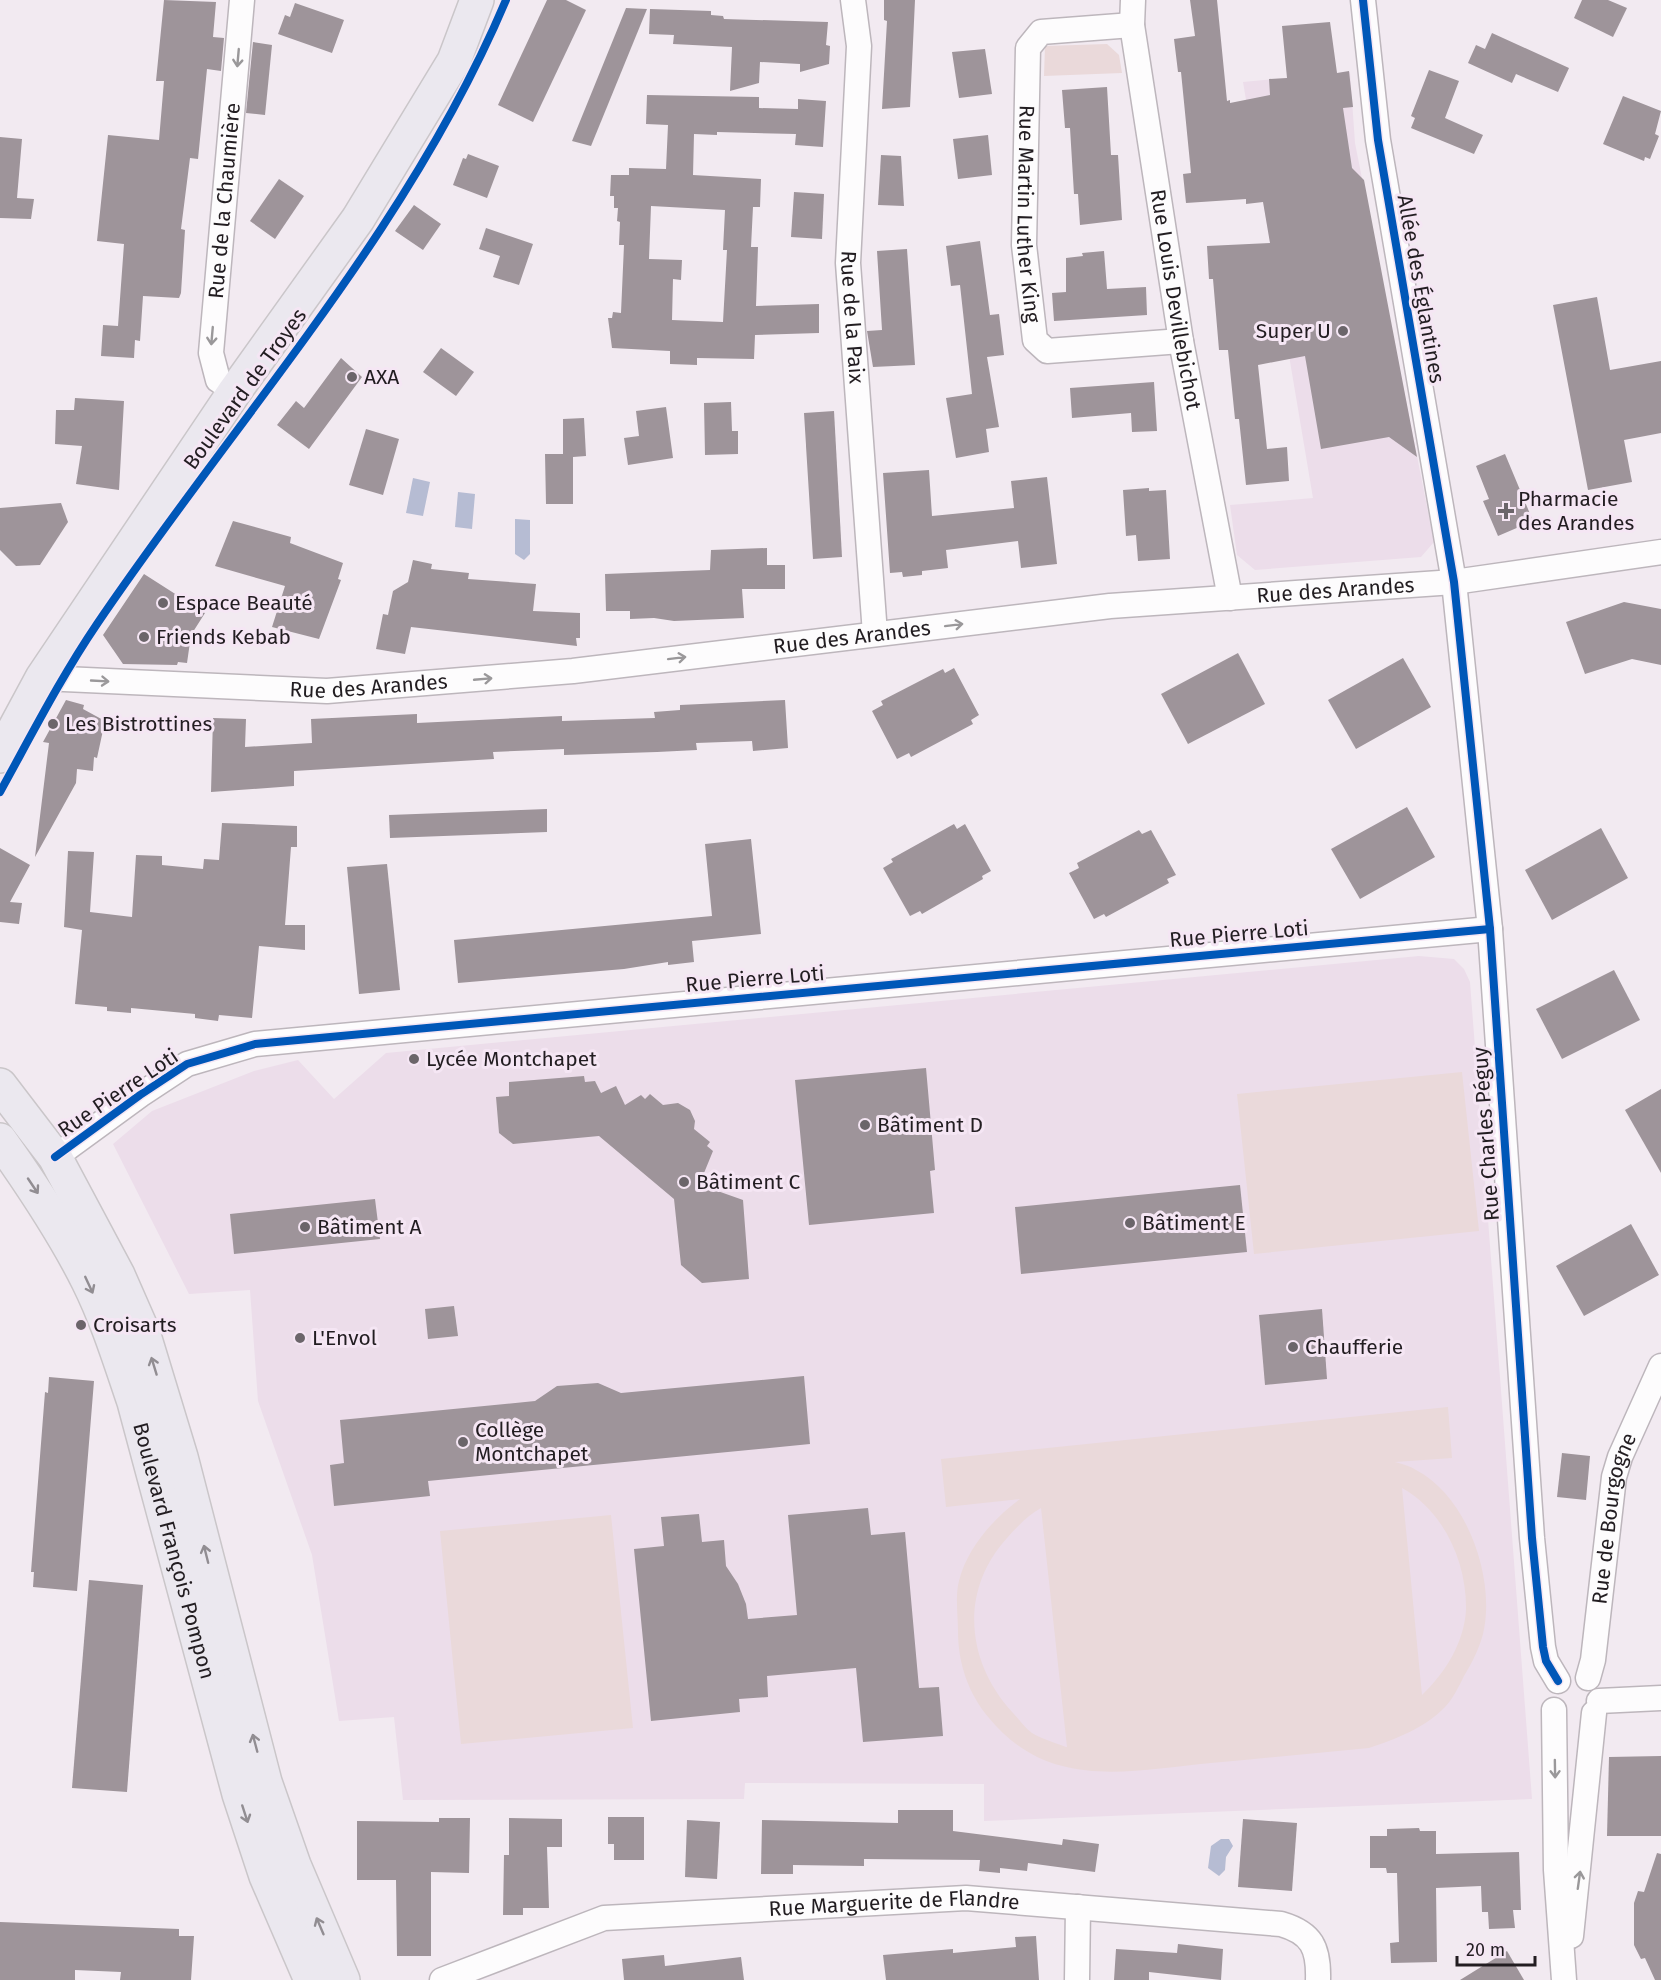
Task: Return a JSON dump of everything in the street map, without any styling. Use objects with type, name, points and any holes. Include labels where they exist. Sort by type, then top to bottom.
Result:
[{"type":"main road","name":"Boulevard de Troyes","points":[[0,756],[42,678],[235,391],[358,219],[454,61],[477,0]]},
{"type":"main road","points":[[0,1085],[27,1120]]},
{"type":"main road","points":[[0,1098],[27,1120]]},
{"type":"main road","name":"Boulevard François Pompon","points":[[27,1120],[55,1157],[118,1275],[143,1332],[180,1457],[265,1782],[294,1865],[343,1980]]},
{"type":"main road","name":"Boulevard François Pompon","points":[[0,1140],[62,1233],[88,1282],[114,1341],[134,1402],[239,1794],[266,1876],[310,1980]]},
{"type":"street","name":"Rue de la Chaumière","points":[[235,391],[218,380],[211,353],[242,0]]},
{"type":"street","name":"Rue de la Paix","points":[[853,0],[859,46],[848,264],[874,634]]},
{"type":"street","name":"Rue Louis Devillebichot","points":[[1133,0],[1132,25],[1181,341],[1230,598]]},
{"type":"street","name":"Allée des Églantines","points":[[1363,0],[1378,140],[1454,582]]},
{"type":"street","name":"Rue Martin Luther King","points":[[1132,25],[1041,32],[1028,48],[1024,245],[1035,340],[1047,351],[1181,341]]},
{"type":"street","name":"Rue des Arandes","points":[[42,678],[327,691],[573,671],[1110,606],[1454,582],[1661,552]]},
{"type":"street","name":"Rue Charles Péguy","points":[[1454,582],[1490,929],[1532,1538],[1543,1647],[1546,1661],[1558,1681]]},
{"type":"street","name":"Rue Pierre Loti","points":[[55,1157],[140,1095],[188,1064],[255,1044],[1490,929]]},
{"type":"street","name":"Rue de Bourgogne","points":[[1588,1678],[1593,1660],[1614,1477],[1620,1457],[1661,1366]]},
{"type":"street","points":[[1572,1674],[1588,1678],[1598,1690],[1580,1870],[1565,1980],[1556,1870],[1554,1710],[1551,1695],[1558,1681],[1572,1674]]},
{"type":"street","points":[[1554,1710],[1559,1716],[1574,1723],[1589,1719],[1597,1707],[1661,1698]]},
{"type":"street","name":"Rue Marguerite de Flandre","points":[[442,1980],[604,1918],[966,1898],[1281,1924],[1298,1929],[1310,1939],[1318,1960],[1318,1980]]},
{"type":"street","points":[[1077,1980],[1078,1907]]},
{"type":"shaded area","points":[[1107,44],[1119,55],[1122,73],[1044,76],[1045,46]]},
{"type":"shaded area","points":[[1350,72],[1355,143],[1434,542],[1421,557],[1255,570],[1237,555],[1230,505],[1313,498],[1243,82]]},
{"type":"shaded area","points":[[1419,956],[1454,959],[1464,969],[1470,982],[1532,1799],[984,1821],[984,1784],[745,1783],[744,1799],[403,1800],[394,1717],[339,1721],[312,1555],[258,1401],[250,1290],[189,1294],[113,1144],[152,1111],[254,1071],[298,1060],[334,1099],[386,1053]]},
{"type":"shaded area","points":[[1462,1072],[1479,1231],[1254,1254],[1237,1094]]},
{"type":"shaded area","points":[[1448,1407],[1452,1458],[1395,1462],[1414,1469],[1434,1483],[1450,1499],[1463,1520],[1474,1542],[1481,1565],[1486,1613],[1483,1634],[1475,1656],[1445,1707],[1419,1727],[1400,1737],[1369,1748],[1120,1772],[1091,1771],[1064,1766],[1037,1757],[1012,1741],[989,1718],[970,1688],[962,1666],[958,1643],[958,1587],[968,1557],[991,1525],[1020,1499],[946,1507],[941,1459]],"holes":[[[1402,1488],[1417,1498],[1441,1524],[1457,1557],[1465,1592],[1466,1610],[1462,1634],[1457,1646],[1446,1667],[1422,1695]],[[1041,1508],[1067,1747],[1032,1733],[997,1693],[985,1672],[974,1626],[975,1603],[981,1581],[992,1559],[1007,1538]]]},
{"type":"shaded area","points":[[611,1515],[633,1728],[461,1744],[440,1531]]},
{"type":"water","points":[[413,478],[430,482],[423,516],[406,513]]},
{"type":"water","points":[[458,492],[475,494],[472,529],[455,527]]},
{"type":"water","points":[[515,519],[530,520],[530,554],[524,560],[515,554]]},
{"type":"water","points":[[1221,1839],[1229,1839],[1233,1846],[1226,1857],[1225,1870],[1219,1876],[1208,1868],[1211,1846]]},
{"type":"building","points":[[164,0],[216,2],[213,37],[224,38],[221,71],[207,69],[198,159],[190,158],[181,229],[185,230],[179,298],[143,296],[140,341],[135,340],[134,358],[101,356],[103,325],[118,326],[124,244],[97,241],[108,135],[159,140],[164,81],[156,81]]},
{"type":"building","points":[[547,0],[566,0],[586,10],[533,122],[498,105]]},
{"type":"building","points":[[884,0],[915,0],[910,107],[882,109],[887,21],[884,20]]},
{"type":"building","points":[[1190,0],[1217,0],[1227,101],[1230,100],[1230,103],[1270,95],[1269,79],[1287,78],[1282,26],[1330,22],[1337,73],[1349,71],[1353,107],[1343,108],[1352,168],[1364,180],[1417,457],[1389,437],[1321,449],[1305,356],[1258,365],[1267,449],[1287,447],[1289,481],[1246,485],[1239,419],[1235,419],[1228,350],[1219,350],[1213,279],[1209,279],[1207,246],[1270,243],[1263,202],[1246,204],[1246,199],[1186,203],[1183,174],[1191,173],[1181,72],[1178,72],[1174,39],[1195,36]]},
{"type":"building","points":[[1582,0],[1608,0],[1627,8],[1613,37],[1574,18]]},
{"type":"building","points":[[295,3],[344,20],[332,53],[278,34],[285,15],[290,17]]},
{"type":"building","points":[[626,8],[647,9],[591,146],[572,141]]},
{"type":"building","points":[[650,9],[711,11],[711,15],[723,16],[724,19],[828,22],[826,45],[830,46],[829,64],[800,72],[800,64],[760,62],[759,83],[730,91],[732,47],[673,44],[674,35],[649,34]]},
{"type":"building","points":[[1492,33],[1569,68],[1558,92],[1516,74],[1512,83],[1468,63],[1476,45],[1485,49]]},
{"type":"building","points":[[253,42],[272,45],[265,115],[246,113]]},
{"type":"building","points":[[985,49],[992,94],[959,98],[952,52]]},
{"type":"building","points":[[1429,70],[1459,81],[1445,118],[1483,135],[1474,154],[1411,128],[1415,118],[1411,116]]},
{"type":"building","points":[[1107,87],[1111,155],[1118,155],[1122,220],[1080,225],[1078,194],[1074,194],[1070,128],[1065,128],[1062,90]]},
{"type":"building","points":[[647,95],[759,97],[759,108],[798,109],[798,99],[826,101],[823,147],[795,145],[796,134],[717,132],[717,135],[694,134],[693,175],[761,179],[760,207],[753,207],[751,247],[758,247],[756,306],[819,304],[819,333],[755,335],[754,359],[697,358],[697,365],[670,364],[670,351],[612,348],[608,318],[612,318],[613,312],[621,313],[624,245],[619,245],[620,222],[617,221],[618,208],[614,208],[614,196],[610,196],[611,175],[629,175],[629,168],[666,169],[668,125],[646,124]],"holes":[[[651,206],[725,210],[723,250],[727,250],[723,322],[672,320],[673,279],[681,280],[682,260],[649,259]]]},
{"type":"building","points":[[1623,96],[1661,111],[1655,134],[1659,136],[1650,159],[1645,157],[1644,161],[1603,144]]},
{"type":"building","points":[[988,135],[992,175],[958,179],[953,139]]},
{"type":"building","points":[[0,137],[22,139],[17,198],[34,199],[31,219],[0,218]]},
{"type":"building","points":[[468,154],[499,166],[487,198],[453,185],[463,158],[466,159]]},
{"type":"building","points":[[881,155],[901,156],[904,206],[878,205]]},
{"type":"building","points":[[279,179],[304,196],[275,239],[250,221]]},
{"type":"building","points":[[794,192],[824,194],[822,239],[791,237]]},
{"type":"building","points":[[414,205],[441,224],[423,250],[395,231]]},
{"type":"building","points":[[486,228],[533,244],[519,285],[493,277],[500,256],[479,249]]},
{"type":"building","points":[[980,241],[990,315],[999,314],[1004,355],[987,357],[999,427],[986,429],[989,452],[956,458],[946,398],[972,394],[960,285],[951,286],[946,246]]},
{"type":"building","points":[[907,249],[915,365],[873,367],[867,331],[882,330],[877,251]]},
{"type":"building","points":[[1104,251],[1107,289],[1146,287],[1147,315],[1054,321],[1052,293],[1066,292],[1066,258],[1083,256],[1082,253]]},
{"type":"building","points":[[1597,297],[1610,370],[1661,361],[1661,433],[1624,440],[1632,482],[1588,490],[1553,305]]},
{"type":"building","points":[[441,348],[474,372],[456,396],[423,372]]},
{"type":"building","points":[[341,358],[362,377],[309,449],[277,425],[296,401],[304,408]]},
{"type":"building","points":[[1154,382],[1157,431],[1132,432],[1131,413],[1072,418],[1070,388]]},
{"type":"building","points":[[75,398],[124,401],[119,490],[76,484],[82,446],[55,444],[56,410],[74,410]]},
{"type":"building","points":[[731,402],[732,431],[738,431],[738,454],[705,455],[704,403]]},
{"type":"building","points":[[666,407],[673,458],[628,465],[624,438],[639,436],[636,411]]},
{"type":"building","points":[[834,411],[842,557],[813,559],[804,413]]},
{"type":"building","points":[[584,418],[586,456],[573,457],[573,504],[546,504],[545,454],[563,454],[563,419]]},
{"type":"building","points":[[366,429],[399,439],[383,495],[349,485]]},
{"type":"building","points":[[1505,454],[1533,521],[1498,536],[1483,501],[1489,499],[1476,466]]},
{"type":"building","points":[[929,470],[932,516],[1014,508],[1011,481],[1047,477],[1057,564],[1021,568],[1018,541],[946,550],[948,568],[922,571],[922,575],[903,577],[902,572],[890,573],[883,473]]},
{"type":"building","points":[[1149,488],[1149,491],[1166,490],[1170,559],[1138,561],[1136,535],[1126,536],[1123,490]]},
{"type":"building","points":[[61,503],[68,522],[40,565],[16,566],[0,550],[0,508]]},
{"type":"building","points":[[233,521],[291,537],[290,543],[343,563],[338,579],[341,580],[319,639],[272,627],[285,586],[215,566]]},
{"type":"building","points":[[767,548],[767,565],[785,565],[785,589],[742,589],[744,618],[674,621],[654,618],[630,619],[630,611],[606,611],[605,574],[710,570],[711,550]]},
{"type":"building","points":[[413,560],[432,564],[431,569],[469,573],[468,579],[536,584],[533,611],[580,613],[580,638],[576,638],[577,646],[411,627],[405,654],[376,649],[383,614],[388,615],[393,591],[408,582]]},
{"type":"building","points":[[144,574],[205,613],[191,635],[187,663],[178,662],[177,665],[123,664],[103,635]]},
{"type":"building","points":[[1624,602],[1661,609],[1661,665],[1632,659],[1585,674],[1566,622]]},
{"type":"building","points":[[1238,653],[1265,704],[1188,744],[1161,694]]},
{"type":"building","points":[[1403,658],[1431,707],[1356,749],[1328,700]]},
{"type":"building","points":[[954,668],[979,715],[971,720],[973,724],[911,757],[909,753],[897,759],[872,711],[883,705],[881,701],[943,669],[945,673]]},
{"type":"building","points":[[66,700],[84,705],[83,709],[105,721],[97,758],[94,757],[93,771],[77,769],[76,783],[35,857],[49,743],[43,742]]},
{"type":"building","points":[[785,700],[788,748],[753,751],[752,741],[696,743],[697,750],[657,752],[564,755],[564,749],[493,752],[494,759],[294,771],[294,786],[211,792],[213,718],[246,719],[245,747],[312,743],[311,719],[417,714],[417,723],[562,716],[562,721],[655,718],[654,712],[680,710],[680,705]]},
{"type":"building","points":[[1407,807],[1435,857],[1360,899],[1331,849]]},
{"type":"building","points":[[547,809],[547,832],[390,838],[389,815]]},
{"type":"building","points":[[222,823],[297,826],[297,847],[291,847],[285,925],[305,925],[305,950],[259,946],[252,1018],[219,1015],[218,1021],[195,1018],[195,1014],[131,1008],[131,1013],[107,1011],[107,1007],[75,1004],[82,930],[64,927],[68,851],[94,852],[90,912],[132,917],[136,855],[162,856],[162,865],[203,869],[204,859],[219,860]]},
{"type":"building","points":[[954,824],[957,829],[965,824],[991,871],[982,876],[983,879],[922,914],[920,911],[910,916],[883,868],[893,862],[891,859]]},
{"type":"building","points":[[1601,828],[1628,878],[1552,920],[1525,870]]},
{"type":"building","points":[[1139,830],[1142,834],[1151,830],[1176,875],[1167,879],[1169,883],[1106,917],[1104,914],[1094,919],[1069,873],[1079,868],[1077,863]]},
{"type":"building","points":[[751,839],[761,934],[692,941],[694,962],[668,965],[668,962],[624,969],[458,983],[454,940],[712,916],[705,844]]},
{"type":"building","points":[[0,848],[30,865],[10,902],[22,903],[19,924],[0,922]]},
{"type":"building","points":[[387,864],[400,990],[359,994],[347,867]]},
{"type":"building","points":[[1614,970],[1640,1020],[1562,1059],[1536,1009]]},
{"type":"building","name":"Bâtiment D","points":[[926,1068],[935,1170],[930,1171],[934,1213],[809,1225],[795,1080]]},
{"type":"building","name":"Bâtiment C","points":[[584,1076],[585,1082],[595,1081],[601,1093],[616,1086],[625,1105],[641,1095],[645,1099],[650,1094],[663,1105],[678,1103],[690,1110],[695,1121],[694,1129],[710,1142],[707,1146],[713,1151],[704,1173],[716,1178],[712,1189],[743,1200],[749,1279],[702,1283],[681,1265],[674,1199],[599,1136],[513,1144],[499,1133],[496,1097],[509,1096],[509,1082]]},
{"type":"building","points":[[1661,1089],[1661,1173],[1625,1110]]},
{"type":"building","name":"Bâtiment E","points":[[1240,1185],[1247,1252],[1021,1274],[1015,1207]]},
{"type":"building","name":"Bâtiment A","points":[[375,1199],[380,1239],[234,1254],[230,1214]]},
{"type":"building","points":[[1631,1224],[1659,1275],[1584,1316],[1556,1266]]},
{"type":"building","points":[[454,1306],[458,1336],[428,1339],[425,1309]]},
{"type":"building","name":"Chaufferie","points":[[1322,1309],[1327,1379],[1265,1385],[1259,1315]]},
{"type":"building","points":[[804,1376],[810,1444],[428,1481],[430,1496],[334,1506],[330,1465],[344,1463],[340,1420],[535,1401],[557,1386],[598,1383],[621,1393]]},
{"type":"building","points":[[49,1377],[94,1381],[77,1591],[33,1587],[34,1572],[31,1572],[45,1392],[48,1393]]},
{"type":"building","points":[[1562,1453],[1590,1456],[1586,1500],[1557,1497]]},
{"type":"building","points":[[868,1508],[871,1535],[905,1532],[919,1688],[939,1687],[943,1736],[863,1742],[856,1668],[767,1676],[768,1697],[739,1699],[740,1712],[651,1721],[634,1549],[664,1546],[661,1517],[699,1514],[702,1542],[724,1540],[726,1566],[738,1584],[746,1604],[748,1619],[797,1615],[788,1515]]},
{"type":"building","points":[[89,1580],[143,1585],[127,1792],[72,1788]]},
{"type":"building","points":[[1661,1756],[1661,1836],[1607,1836],[1609,1757]]},
{"type":"building","points":[[898,1810],[953,1810],[953,1831],[1062,1845],[1063,1839],[1099,1844],[1095,1872],[1028,1863],[1027,1871],[1000,1868],[1000,1873],[979,1871],[980,1860],[864,1859],[864,1866],[793,1865],[793,1874],[761,1874],[762,1820],[898,1823]]},
{"type":"building","points":[[608,1817],[644,1817],[644,1860],[614,1860],[614,1844],[608,1844]]},
{"type":"building","points":[[439,1818],[470,1818],[469,1873],[431,1872],[431,1956],[397,1956],[396,1880],[357,1880],[357,1821],[439,1822]]},
{"type":"building","points":[[509,1818],[562,1819],[562,1847],[547,1847],[549,1908],[523,1908],[523,1915],[503,1915],[504,1855],[509,1855]]},
{"type":"building","points":[[1243,1819],[1297,1823],[1292,1891],[1238,1887]]},
{"type":"building","points":[[687,1820],[720,1822],[717,1879],[685,1877]]},
{"type":"building","points":[[1419,1828],[1420,1831],[1436,1831],[1436,1854],[1519,1852],[1521,1910],[1513,1910],[1515,1928],[1489,1929],[1488,1912],[1482,1912],[1481,1886],[1436,1888],[1437,1962],[1391,1963],[1390,1943],[1399,1942],[1397,1873],[1387,1873],[1386,1868],[1370,1868],[1370,1836],[1387,1836],[1387,1829]]},
{"type":"building","points":[[1657,1853],[1661,1854],[1661,1980],[1655,1980],[1645,1958],[1641,1959],[1634,1945],[1634,1903],[1638,1891],[1644,1892]]},
{"type":"building","points":[[0,1922],[179,1929],[179,1936],[194,1936],[191,1980],[120,1980],[121,1972],[75,1970],[75,1980],[0,1980]]},
{"type":"building","points":[[1036,1936],[1039,1980],[886,1980],[883,1955],[953,1949],[953,1953],[1016,1947],[1015,1937]]},
{"type":"building","points":[[1178,1944],[1223,1949],[1221,1980],[1149,1972],[1149,1980],[1114,1980],[1116,1949],[1177,1953]]},
{"type":"building","points":[[1507,1951],[1524,1980],[1460,1980]]},
{"type":"building","points":[[664,1955],[665,1966],[741,1957],[744,1980],[624,1980],[622,1959]]},
{"type":"cycle path","points":[[0,792],[59,686],[97,624],[370,245],[420,166],[466,85],[506,0]]},
{"type":"cycle path","points":[[1363,0],[1378,140],[1454,582],[1490,929],[1532,1538],[1543,1647],[1546,1661],[1558,1681]]},
{"type":"cycle path","points":[[55,1157],[187,1064],[255,1044],[1490,929]]},
{"type":"place","name":"Super U","points":[[1343,331]]},
{"type":"place","name":"AXA","points":[[352,377]]},
{"type":"place","name":"Pharmacie des Arandes","points":[[1506,511]]},
{"type":"place","name":"Espace Beauté","points":[[163,603]]},
{"type":"place","name":"Friends Kebab","points":[[144,637]]},
{"type":"place","name":"Les Bistrottines","points":[[53,724]]},
{"type":"place","name":"Lycée Montchapet","points":[[414,1059]]},
{"type":"place","name":"Bâtiment D","points":[[865,1125]]},
{"type":"place","name":"Bâtiment C","points":[[684,1182]]},
{"type":"place","name":"Bâtiment E","points":[[1130,1223]]},
{"type":"place","name":"Bâtiment A","points":[[305,1227]]},
{"type":"place","name":"Croisarts","points":[[81,1325]]},
{"type":"place","name":"L'Envol","points":[[300,1338]]},
{"type":"place","name":"Chaufferie","points":[[1293,1347]]},
{"type":"place","name":"Collège Montchapet","points":[[463,1442]]}]
